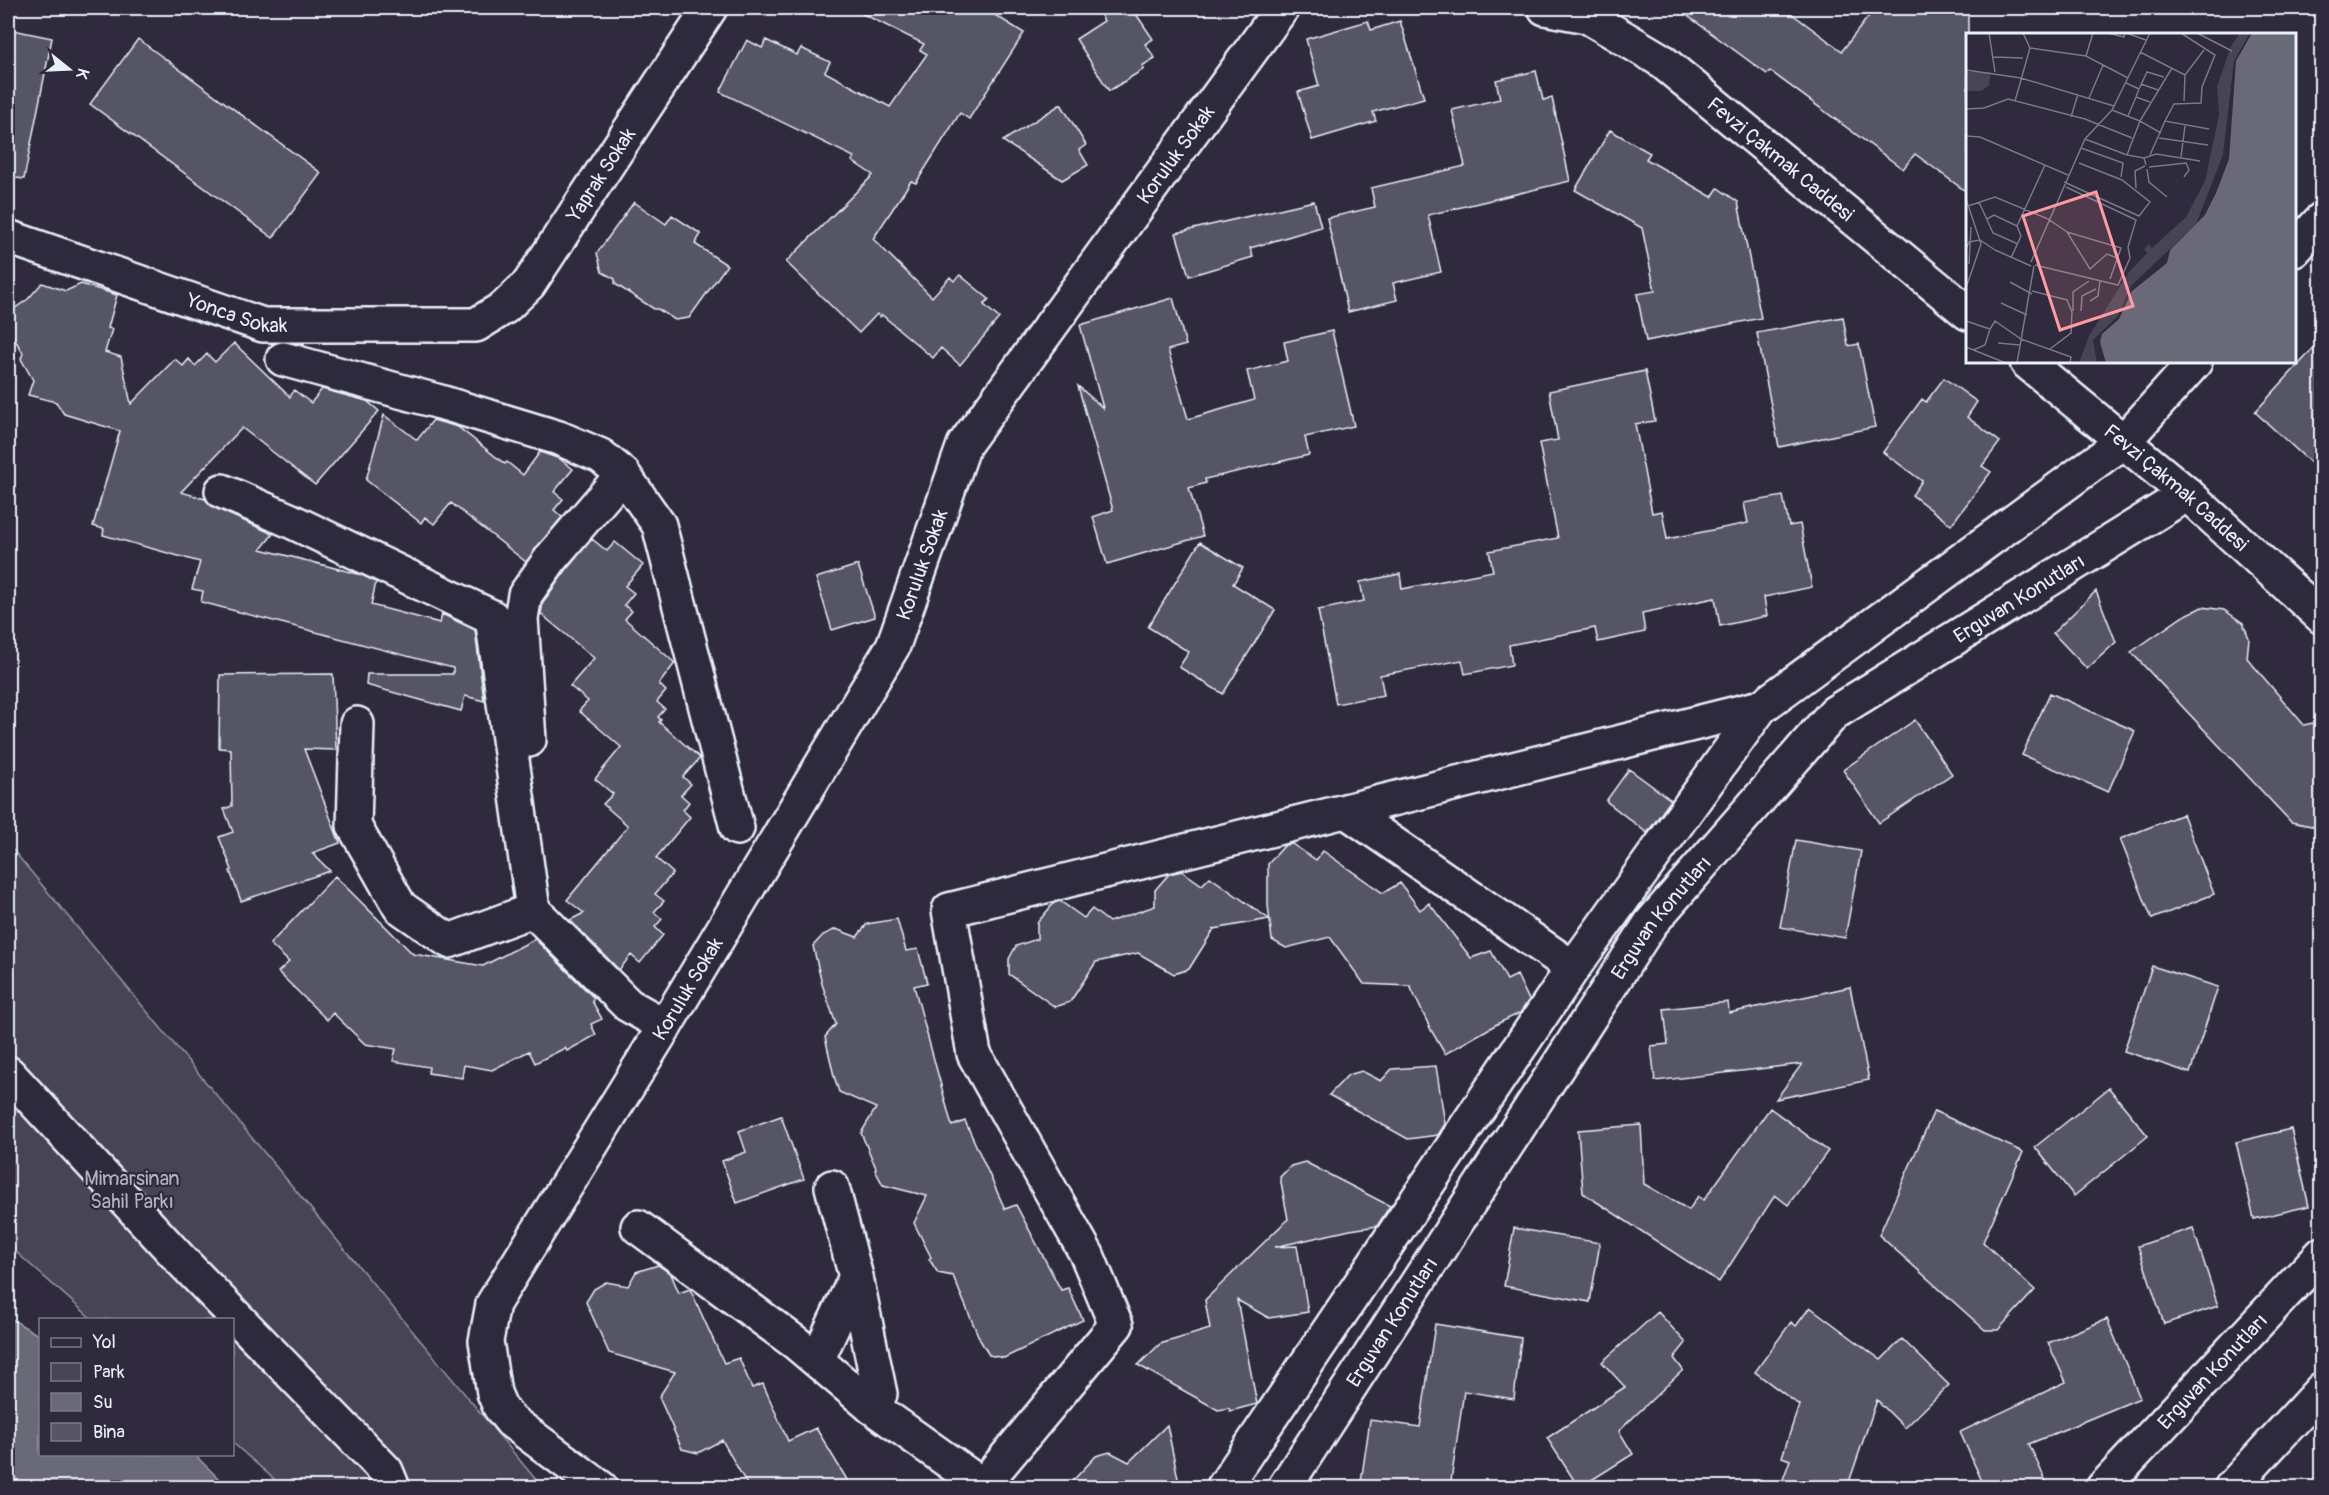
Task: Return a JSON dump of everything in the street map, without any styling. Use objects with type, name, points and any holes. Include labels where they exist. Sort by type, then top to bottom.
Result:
[{"type":"street","name":"Yaprak Sokak","points":[[476,325],[505,308],[529,284],[710,8]]},
{"type":"street","name":"Koruluk Sokak","points":[[600,1488],[511,1421],[500,1407],[494,1393],[486,1341],[492,1304],[665,1026],[893,646],[964,445],[1282,8]]},
{"type":"street","name":"Fevzi Çakmak Caddesi","points":[[1545,8],[1584,12],[1659,59],[1966,311]]},
{"type":"street","points":[[2296,249],[2322,219]]},
{"type":"street","name":"Yonca Sokak","points":[[8,237],[263,325],[476,325]]},
{"type":"street","points":[[282,359],[440,402],[559,438],[601,456],[623,474],[659,525],[737,828]]},
{"type":"street","name":"Fevzi Çakmak Caddesi","points":[[2028,363],[2187,494],[2322,617]]},
{"type":"street","points":[[1223,1488],[1573,968],[1761,707],[2124,441],[2194,363]]},
{"type":"street","points":[[516,791],[530,755],[521,618],[525,595],[552,557],[623,474]]},
{"type":"street","points":[[222,491],[289,520],[492,617],[533,910],[628,1005],[665,1026]]},
{"type":"street","name":"Erguvan Konutları","points":[[1284,1488],[1651,923],[1834,713],[2187,494]]},
{"type":"street","points":[[638,1227],[796,1342],[873,1407],[984,1486],[1116,1325],[1087,1255],[974,1054],[949,910],[1761,707]]},
{"type":"street","points":[[357,724],[354,826],[400,907],[449,941],[533,910]]},
{"type":"street","points":[[1346,811],[1573,968]]},
{"type":"street","points":[[8,1073],[180,1259],[386,1471],[393,1488]]},
{"type":"street","points":[[832,1187],[856,1277],[880,1394],[873,1407]]},
{"type":"street","name":"Erguvan Konutları","points":[[2103,1488],[2322,1254]]},
{"type":"street","points":[[817,1360],[856,1277]]},
{"type":"street","points":[[2231,1488],[2322,1389]]},
{"type":"green space","name":"Mimarsinan Sahil Parkı","points":[[8,844],[542,1487],[283,1487],[234,1444],[234,1318],[91,1318],[8,1245]]},
{"type":"water","points":[[8,1317],[39,1335],[39,1456],[196,1456],[227,1487],[8,1487]]},
{"type":"building","points":[[851,8],[984,8],[1024,33],[969,119],[960,113],[916,183],[911,181],[873,239],[932,297],[950,277],[954,281],[960,275],[989,299],[984,305],[999,318],[960,365],[941,348],[933,358],[882,315],[880,317],[877,314],[859,333],[786,262],[873,175],[852,161],[854,157],[720,92],[747,40],[762,48],[766,40],[797,55],[801,48],[830,62],[825,72],[890,107],[927,54],[920,50],[924,44]]},
{"type":"building","points":[[1097,8],[1132,8],[1153,39],[1145,44],[1155,58],[1142,66],[1144,69],[1109,91],[1076,39],[1104,21]]},
{"type":"building","points":[[1677,8],[1784,8],[1842,51],[1875,8],[1968,8],[1966,192],[1915,154],[1903,169],[1770,71],[1767,74]]},
{"type":"building","points":[[1368,21],[1371,30],[1400,21],[1424,98],[1373,112],[1376,121],[1312,140],[1298,92],[1319,86],[1306,39]]},
{"type":"building","points":[[8,29],[52,38],[24,179],[8,177]]},
{"type":"building","points":[[138,39],[321,173],[273,238],[90,104]]},
{"type":"building","points":[[1536,71],[1543,100],[1552,98],[1570,181],[1428,215],[1441,272],[1393,283],[1397,300],[1348,312],[1327,218],[1375,207],[1371,188],[1465,166],[1452,110],[1500,99],[1496,80]]},
{"type":"building","points":[[1061,104],[1086,145],[1079,150],[1088,165],[1062,180],[1003,141]]},
{"type":"building","points":[[1610,130],[1650,153],[1646,159],[1712,197],[1718,188],[1738,202],[1761,318],[1646,341],[1637,294],[1655,291],[1642,228],[1575,190]]},
{"type":"building","points":[[1314,201],[1321,227],[1250,248],[1253,257],[1189,276],[1176,233]]},
{"type":"building","points":[[634,202],[666,224],[672,215],[701,234],[695,244],[727,265],[689,318],[675,320],[658,309],[654,309],[615,284],[615,279],[602,272],[597,253]]},
{"type":"building","points":[[42,283],[66,291],[81,284],[117,295],[108,328],[112,329],[105,352],[121,357],[131,404],[175,359],[183,366],[189,359],[195,366],[207,354],[215,362],[234,343],[290,397],[294,390],[311,403],[322,389],[367,401],[379,411],[315,485],[242,428],[181,492],[205,499],[215,508],[273,534],[261,549],[362,575],[376,582],[371,605],[440,623],[442,614],[475,630],[484,701],[465,696],[461,711],[366,685],[367,674],[453,674],[453,668],[201,602],[203,591],[192,589],[200,562],[103,535],[104,529],[93,526],[120,431],[64,414],[56,402],[28,395],[33,380],[21,359],[23,353],[8,328],[14,309],[28,299]]},
{"type":"building","points":[[1173,298],[1186,345],[1168,350],[1188,419],[1254,400],[1247,371],[1288,361],[1284,342],[1332,331],[1354,426],[1305,437],[1309,455],[1205,479],[1206,483],[1189,488],[1203,536],[1107,564],[1093,517],[1113,510],[1078,386],[1103,408],[1080,325]]},
{"type":"building","points":[[1843,317],[1848,346],[1859,344],[1875,427],[1779,447],[1757,333]]},
{"type":"building","points":[[2322,339],[2322,473],[2255,412]]},
{"type":"building","points":[[1645,371],[1655,421],[1635,424],[1652,513],[1662,511],[1667,539],[1748,523],[1744,503],[1783,496],[1789,526],[1800,524],[1812,587],[1764,597],[1767,616],[1720,626],[1715,598],[1642,613],[1645,632],[1598,642],[1595,628],[1509,645],[1512,665],[1465,674],[1462,660],[1380,675],[1384,695],[1336,704],[1318,610],[1364,601],[1360,582],[1400,574],[1402,589],[1493,571],[1489,551],[1558,538],[1539,443],[1558,440],[1549,391]]},
{"type":"building","points":[[1944,378],[1977,402],[1967,417],[2000,442],[1982,466],[1991,472],[1951,525],[1912,495],[1922,481],[1883,452],[1922,399],[1926,402]]},
{"type":"building","points":[[384,415],[417,440],[433,420],[458,427],[505,464],[507,462],[523,475],[540,452],[560,459],[573,469],[554,492],[563,499],[554,510],[562,517],[526,562],[451,503],[434,524],[425,517],[421,523],[366,480]]},
{"type":"building","points":[[592,539],[607,551],[615,542],[643,565],[625,586],[634,593],[624,605],[632,611],[625,619],[675,663],[659,684],[666,691],[657,702],[665,709],[658,717],[661,720],[659,722],[700,758],[683,777],[691,784],[681,795],[689,802],[683,810],[690,817],[656,858],[673,873],[655,894],[664,901],[654,912],[662,919],[655,927],[663,935],[640,963],[631,955],[619,970],[570,920],[584,913],[567,900],[627,827],[603,804],[613,794],[595,779],[621,747],[579,711],[588,701],[570,686],[594,658],[541,614],[543,602]]},
{"type":"building","points":[[1200,542],[1243,568],[1233,584],[1275,610],[1223,694],[1179,667],[1189,652],[1148,627]]},
{"type":"building","points":[[858,565],[875,617],[832,630],[816,578]]},
{"type":"building","points":[[2096,591],[2116,642],[2087,669],[2053,633]]},
{"type":"building","points":[[2202,607],[2224,610],[2243,623],[2249,638],[2247,658],[2304,725],[2322,721],[2322,828],[2291,822],[2131,652],[2182,617]]},
{"type":"building","points":[[333,674],[336,750],[304,749],[340,843],[312,853],[330,871],[241,901],[219,837],[233,832],[224,809],[232,806],[231,749],[219,748],[220,675]]},
{"type":"building","points":[[2050,693],[2135,731],[2108,792],[2022,755]]},
{"type":"building","points":[[1915,720],[1952,774],[1879,823],[1843,770]]},
{"type":"building","points":[[1629,769],[1671,800],[1647,833],[1606,801]]},
{"type":"building","points":[[2183,814],[2214,894],[2152,919],[2120,839]]},
{"type":"building","points":[[1796,840],[1861,851],[1845,938],[1780,927]]},
{"type":"building","points":[[1292,844],[1316,860],[1323,851],[1383,893],[1400,883],[1420,910],[1429,903],[1471,958],[1491,951],[1507,980],[1517,975],[1529,1000],[1520,1013],[1445,1054],[1410,986],[1364,984],[1330,937],[1286,948],[1272,940],[1268,905],[1268,864],[1285,845]]},
{"type":"building","points":[[1182,871],[1202,885],[1210,877],[1269,919],[1214,929],[1189,969],[1174,974],[1138,953],[1096,962],[1070,1002],[1055,1007],[1009,974],[1009,959],[1016,946],[1037,939],[1037,923],[1054,903],[1060,901],[1084,918],[1092,909],[1109,922],[1155,906],[1155,890],[1169,874]]},
{"type":"building","points":[[335,876],[413,954],[483,966],[535,939],[594,998],[592,1001],[602,1019],[591,1024],[596,1035],[567,1051],[565,1048],[535,1063],[529,1051],[492,1070],[464,1065],[462,1078],[428,1073],[429,1067],[393,1061],[396,1049],[365,1044],[333,1013],[327,1020],[278,972],[289,962],[270,944]]},
{"type":"building","points":[[897,919],[906,951],[918,949],[927,983],[914,986],[952,1126],[965,1121],[1005,1209],[1016,1205],[1061,1290],[1068,1288],[1083,1320],[1004,1358],[989,1355],[980,1340],[953,1276],[938,1273],[929,1259],[931,1257],[914,1223],[927,1196],[883,1185],[875,1170],[861,1133],[876,1108],[839,1092],[834,1076],[825,1037],[836,1024],[822,984],[813,946],[823,935],[836,929],[857,937],[867,924]]},
{"type":"building","points":[[2152,966],[2218,987],[2190,1073],[2124,1051]]},
{"type":"building","points":[[1850,987],[1869,1080],[1776,1099],[1802,1064],[1655,1081],[1651,1046],[1668,1044],[1664,1009],[1728,1002],[1729,1013]]},
{"type":"building","points":[[1436,1066],[1445,1124],[1438,1135],[1408,1139],[1329,1095],[1348,1075],[1362,1071],[1381,1081],[1392,1069]]},
{"type":"building","points":[[2109,1088],[2148,1136],[2074,1196],[2035,1147]]},
{"type":"building","points":[[1770,1108],[1828,1151],[1788,1205],[1775,1195],[1719,1282],[1583,1193],[1578,1130],[1641,1125],[1644,1184],[1689,1210],[1698,1196],[1704,1200]]},
{"type":"building","points":[[1934,1111],[2023,1152],[1983,1242],[2035,1290],[1998,1330],[1985,1330],[1879,1235]]},
{"type":"building","points":[[781,1116],[804,1179],[737,1203],[722,1161],[746,1152],[739,1131]]},
{"type":"building","points":[[2291,1129],[2309,1206],[2254,1219],[2236,1142]]},
{"type":"building","points":[[1305,1162],[1390,1206],[1377,1226],[1275,1247],[1297,1246],[1308,1312],[1269,1318],[1237,1300],[1257,1404],[1230,1411],[1229,1408],[1218,1410],[1138,1365],[1160,1344],[1210,1329],[1205,1300],[1288,1219],[1280,1177],[1291,1166]]},
{"type":"building","points":[[1514,1228],[1600,1243],[1590,1302],[1504,1286]]},
{"type":"building","points":[[2193,1228],[2218,1306],[2164,1324],[2138,1246]]},
{"type":"building","points":[[658,1265],[671,1274],[679,1293],[690,1289],[724,1363],[739,1358],[752,1388],[763,1384],[788,1441],[816,1428],[852,1488],[749,1488],[722,1440],[698,1453],[682,1449],[659,1397],[675,1372],[609,1353],[586,1302],[594,1289],[606,1282],[628,1286],[636,1272]]},
{"type":"building","points":[[1810,1307],[1881,1360],[1902,1339],[1949,1385],[1905,1428],[1877,1400],[1847,1488],[1780,1488],[1790,1460],[1782,1457],[1799,1405],[1755,1372],[1791,1322],[1796,1326]]},
{"type":"building","points":[[1658,1312],[1686,1343],[1674,1358],[1683,1370],[1619,1431],[1633,1454],[1579,1488],[1547,1438],[1625,1387],[1602,1362]]},
{"type":"building","points":[[2107,1319],[2140,1398],[2029,1444],[2049,1488],[1985,1488],[1960,1432],[2066,1382],[2048,1343]]},
{"type":"building","points":[[1435,1324],[1521,1338],[1514,1399],[1464,1391],[1450,1488],[1400,1488],[1361,1482],[1370,1420],[1420,1427]]},
{"type":"building","points":[[1167,1425],[1180,1488],[1066,1488],[1096,1456],[1110,1452],[1129,1462]]}]
